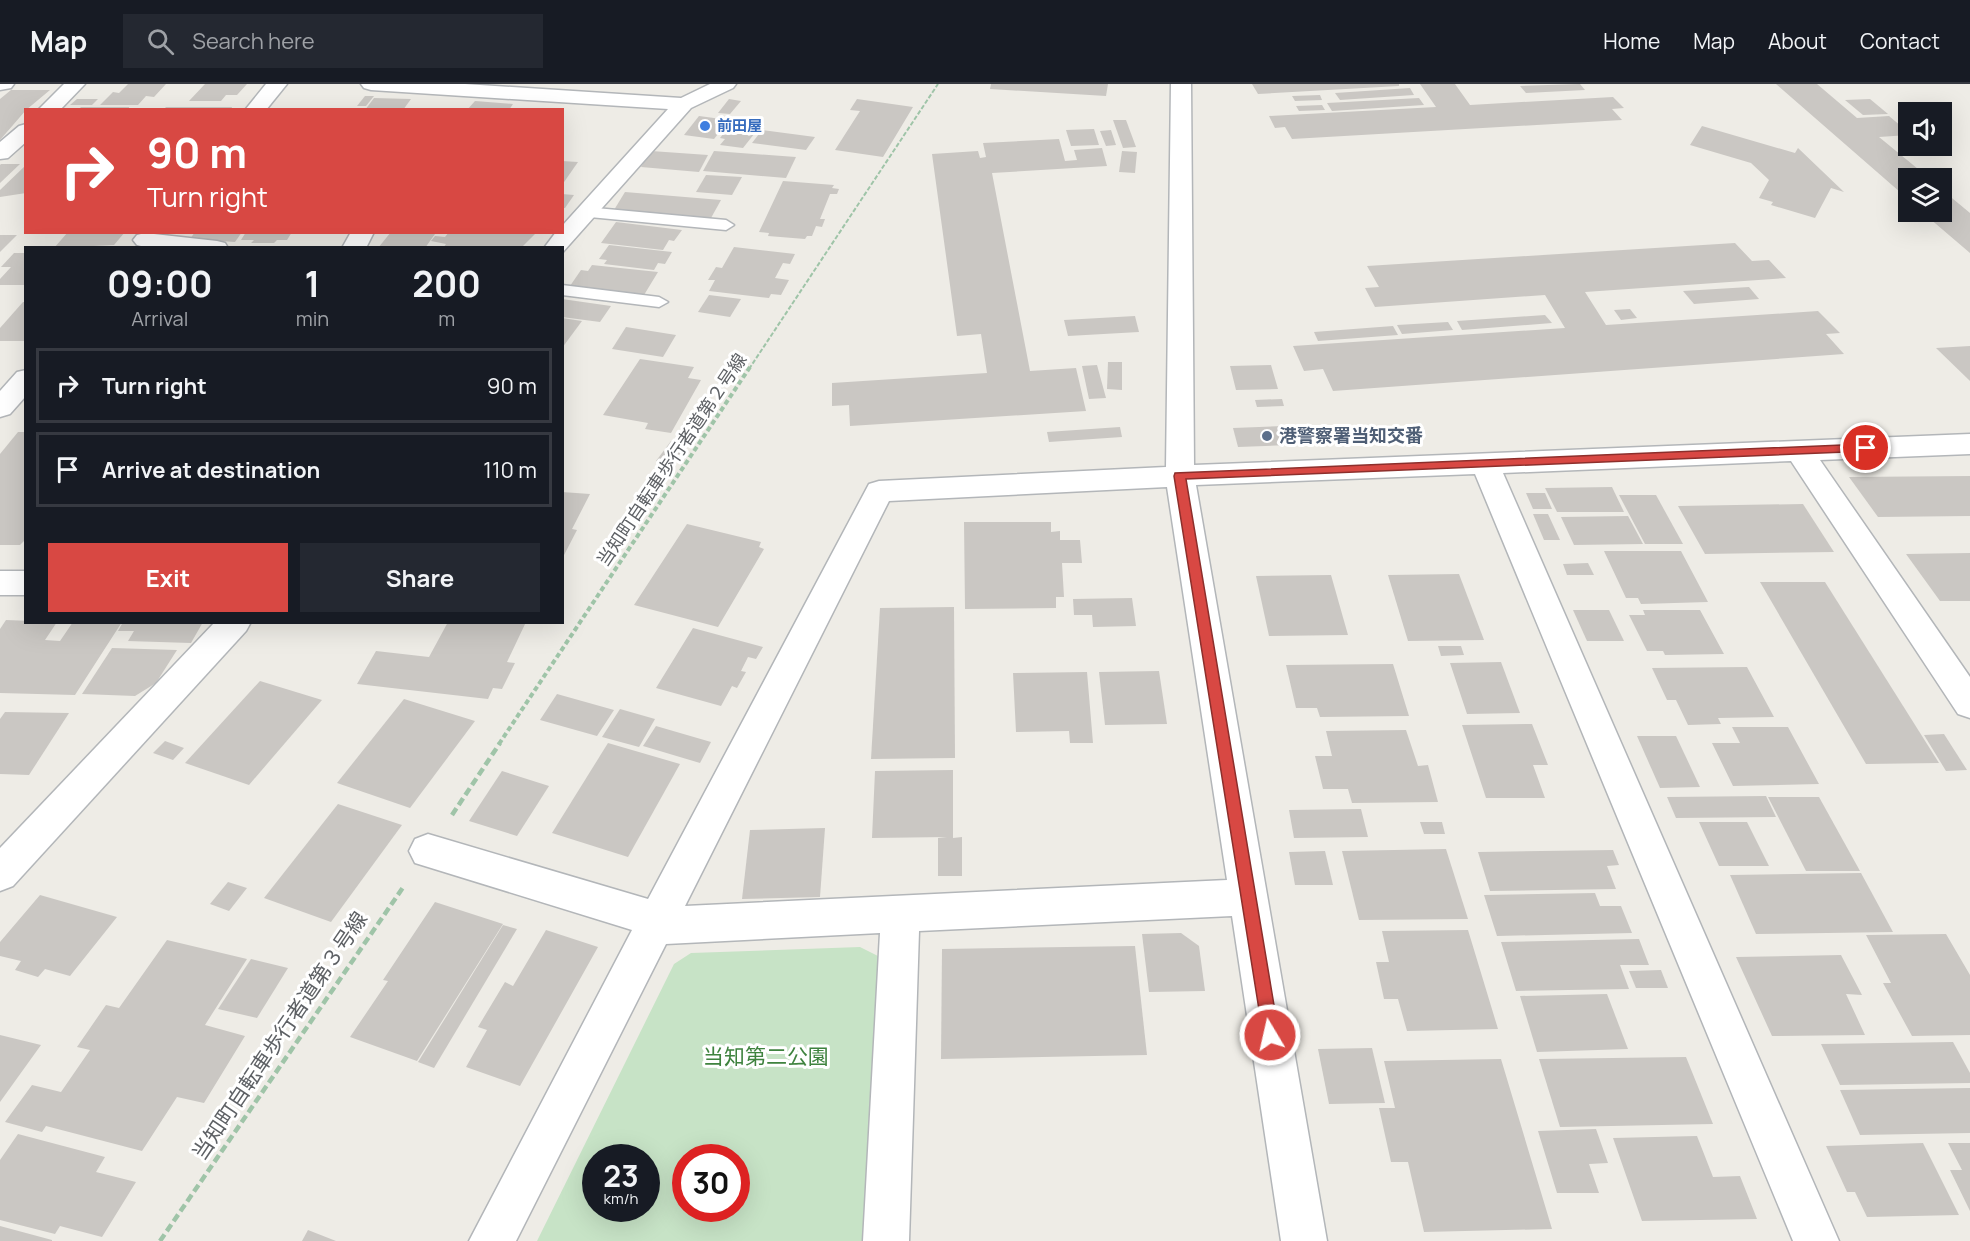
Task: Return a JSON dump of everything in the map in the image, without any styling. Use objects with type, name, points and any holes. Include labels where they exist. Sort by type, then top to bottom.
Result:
[{"type":"street","points":[[50,108],[75,84]]},
{"type":"street","points":[[257,108],[277,84]]},
{"type":"street","points":[[371,84],[675,97],[726,84]]},
{"type":"street","points":[[1181,84],[1180,476],[1304,1241]]},
{"type":"street","points":[[440,108],[452,87]]},
{"type":"street","points":[[557,246],[675,97]]},
{"type":"street","points":[[0,153],[24,132]]},
{"type":"street","points":[[145,240],[199,246]]},
{"type":"street","points":[[0,408],[24,380]]},
{"type":"street","points":[[492,1241],[654,923],[879,491],[1180,476],[1970,444]]},
{"type":"street","points":[[1799,451],[1970,704]]},
{"type":"street","points":[[1485,463],[1816,1241]]},
{"type":"street","points":[[0,583],[24,584]]},
{"type":"street","points":[[0,874],[233,624]]},
{"type":"street","points":[[428,850],[654,923],[1248,897]]},
{"type":"street","points":[[886,1241],[900,914]]},
{"type":"lane","points":[[585,212],[726,225]]},
{"type":"lane","points":[[564,290],[658,302]]},
{"type":"path","name":"当知町自転車歩行者道第２号線","points":[[428,850],[939,84]]},
{"type":"path","name":"当知町自転車歩行者道第３号線","points":[[160,1241],[428,850]]},
{"type":"green space","name":"当知第二公園","points":[[860,947],[878,956],[865,1241],[537,1241],[582,1150],[582,1222],[660,1222],[660,1144],[585,1144],[674,964],[691,953]]},
{"type":"building","points":[[128,84],[166,84],[154,97],[146,96],[138,105],[100,105],[113,92],[119,93]]},
{"type":"building","points":[[205,84],[247,84],[237,95],[226,95],[221,101],[189,101]]},
{"type":"building","points":[[991,84],[1108,84],[1106,96],[990,89]]},
{"type":"building","points":[[1252,84],[1399,84],[1399,86],[1258,94]]},
{"type":"building","points":[[1420,84],[1455,84],[1470,105],[1613,97],[1624,108],[1612,109],[1622,120],[1292,139],[1285,127],[1275,128],[1269,116],[1436,107]]},
{"type":"building","points":[[1580,84],[1585,90],[1526,93],[1520,86]]},
{"type":"building","points":[[1776,84],[1817,84],[1857,118],[1889,116],[1898,124],[1898,136],[1879,137],[1898,153],[1898,156],[1902,156],[1917,168],[1898,168],[1898,190]]},
{"type":"building","points":[[1410,88],[1414,95],[1340,100],[1335,93]]},
{"type":"building","points":[[11,90],[50,90],[28,108],[24,108],[24,112],[0,140],[0,99]]},
{"type":"building","points":[[1320,95],[1322,100],[1295,101],[1292,96]]},
{"type":"building","points":[[365,96],[374,96],[366,106],[357,106]]},
{"type":"building","points":[[374,98],[411,99],[404,108],[366,108]]},
{"type":"building","points":[[1419,98],[1424,105],[1332,111],[1327,103]]},
{"type":"building","points":[[77,99],[98,99],[92,105],[70,105]]},
{"type":"building","points":[[729,99],[741,101],[730,114],[718,113]]},
{"type":"building","points":[[857,99],[913,107],[883,157],[835,150],[860,111],[850,110]]},
{"type":"building","points":[[1870,99],[1888,114],[1863,115],[1845,100]]},
{"type":"building","points":[[475,101],[513,104],[510,108],[469,108]]},
{"type":"building","points":[[1322,105],[1325,110],[1299,111],[1296,106]]},
{"type":"building","points":[[81,107],[129,107],[129,108]]},
{"type":"building","points":[[166,107],[232,107],[232,108]]},
{"type":"building","points":[[699,116],[729,120],[714,139],[684,135]]},
{"type":"building","points":[[1113,120],[1126,120],[1136,147],[1123,148]]},
{"type":"building","points":[[739,121],[762,124],[743,148],[720,145],[725,139],[720,138],[732,123]]},
{"type":"building","points":[[1702,126],[1795,153],[1798,148],[1844,192],[1831,188],[1815,218],[1771,205],[1773,202],[1759,198],[1769,180],[1751,163],[1690,145]]},
{"type":"building","points":[[1094,129],[1099,145],[1071,146],[1066,130]]},
{"type":"building","points":[[762,130],[815,137],[806,150],[752,143]]},
{"type":"building","points":[[1111,130],[1116,145],[1106,146],[1100,131]]},
{"type":"building","points":[[1059,139],[1065,161],[1077,160],[1074,150],[1102,148],[1107,166],[992,173],[1030,371],[1076,368],[1086,411],[850,426],[849,405],[832,406],[832,383],[987,373],[981,334],[957,336],[932,154],[978,151],[980,158],[986,157],[983,143]]},
{"type":"building","points":[[651,151],[708,155],[699,172],[641,167]]},
{"type":"building","points":[[714,151],[796,157],[786,178],[703,171]]},
{"type":"building","points":[[1122,151],[1137,152],[1135,173],[1119,172]]},
{"type":"building","points":[[564,161],[578,162],[564,182]]},
{"type":"building","points":[[20,164],[0,183],[0,165]]},
{"type":"building","points":[[24,167],[24,193],[0,197],[0,190]]},
{"type":"building","points":[[706,175],[742,177],[732,195],[696,192]]},
{"type":"building","points":[[783,181],[834,185],[832,188],[839,189],[837,194],[830,194],[820,219],[825,219],[822,227],[816,226],[812,236],[807,236],[805,239],[768,236],[769,233],[759,232]]},
{"type":"building","points":[[625,192],[721,200],[711,218],[614,210]]},
{"type":"building","points":[[564,194],[574,195],[565,208]]},
{"type":"building","points":[[1952,198],[1970,213],[1970,253],[1934,222],[1952,222]]},
{"type":"building","points":[[616,222],[682,230],[674,241],[669,240],[663,250],[601,243]]},
{"type":"building","points":[[66,234],[123,234],[114,245],[56,246]]},
{"type":"building","points":[[194,234],[241,234],[235,242],[190,239]]},
{"type":"building","points":[[245,234],[291,234],[287,240],[277,240],[274,243],[251,243],[254,240],[241,240]]},
{"type":"building","points":[[389,234],[435,234],[426,246],[380,246]]},
{"type":"building","points":[[447,234],[535,234],[523,246],[444,246],[446,244],[431,241],[435,236],[445,237]]},
{"type":"building","points":[[0,235],[17,235],[0,252]]},
{"type":"building","points":[[1735,243],[1752,261],[1769,260],[1786,278],[1585,292],[1606,325],[1818,311],[1840,333],[1826,334],[1844,354],[1333,391],[1323,369],[1304,371],[1293,346],[1565,328],[1545,295],[1375,307],[1365,288],[1379,287],[1367,266]]},
{"type":"building","points":[[609,245],[672,252],[665,264],[658,263],[654,270],[604,264],[607,260],[599,259]]},
{"type":"building","points":[[734,247],[795,254],[790,264],[783,263],[775,278],[789,280],[781,295],[771,294],[769,298],[709,291],[715,280],[708,280],[716,267],[722,268]]},
{"type":"building","points":[[14,253],[24,253],[24,285],[0,285],[0,279],[11,267],[1,267]]},
{"type":"building","points":[[592,265],[658,272],[644,295],[570,286],[581,270],[588,271]]},
{"type":"building","points":[[1749,287],[1759,299],[1694,304],[1683,291]]},
{"type":"building","points":[[709,295],[741,299],[730,317],[698,312]]},
{"type":"building","points":[[564,299],[611,306],[600,322],[564,317]]},
{"type":"building","points":[[24,302],[24,341],[0,341],[0,328]]},
{"type":"building","points":[[1630,309],[1637,318],[1621,320],[1614,310]]},
{"type":"building","points":[[1545,315],[1552,323],[1462,330],[1457,321]]},
{"type":"building","points":[[1135,316],[1139,332],[1068,336],[1064,320]]},
{"type":"building","points":[[564,318],[582,321],[564,345]]},
{"type":"building","points":[[1448,322],[1453,330],[1402,334],[1397,325]]},
{"type":"building","points":[[1393,326],[1398,335],[1318,341],[1314,332]]},
{"type":"building","points":[[626,327],[676,335],[663,357],[612,349]]},
{"type":"building","points":[[1970,346],[1970,381],[1936,348]]},
{"type":"building","points":[[640,359],[694,367],[688,378],[701,380],[671,433],[645,429],[648,423],[603,415]]},
{"type":"building","points":[[1108,362],[1122,362],[1122,390],[1107,389]]},
{"type":"building","points":[[1097,365],[1106,398],[1089,399],[1082,366]]},
{"type":"building","points":[[1271,365],[1278,389],[1236,390],[1230,366]]},
{"type":"building","points":[[1282,399],[1284,406],[1257,407],[1255,400]]},
{"type":"building","points":[[1283,426],[1288,445],[1238,447],[1233,428]]},
{"type":"building","points":[[1120,427],[1122,437],[1049,442],[1047,432]]},
{"type":"building","points":[[18,432],[24,432],[24,541],[20,545],[0,545],[0,454]]},
{"type":"building","points":[[671,441],[687,445],[673,465],[656,461]]},
{"type":"building","points":[[1970,476],[1970,516],[1878,517],[1849,477]]},
{"type":"building","points":[[1612,487],[1624,512],[1557,512],[1545,488]]},
{"type":"building","points":[[564,492],[590,494],[572,529],[577,530],[564,555]]},
{"type":"building","points":[[1526,493],[1545,493],[1552,509],[1533,509]]},
{"type":"building","points":[[1619,495],[1656,495],[1683,544],[1645,544]]},
{"type":"building","points":[[1803,504],[1834,552],[1705,554],[1678,506]]},
{"type":"building","points":[[1533,514],[1548,514],[1560,540],[1544,540]]},
{"type":"building","points":[[1628,516],[1643,544],[1574,545],[1561,517]]},
{"type":"building","points":[[964,522],[1051,522],[1051,532],[1060,531],[1060,540],[1080,540],[1082,563],[1062,563],[1064,597],[1056,597],[1056,608],[965,609]]},
{"type":"building","points":[[687,524],[761,542],[759,547],[764,549],[718,627],[634,605]]},
{"type":"building","points":[[1604,551],[1681,551],[1708,602],[1641,604],[1638,598],[1626,598]]},
{"type":"building","points":[[1970,553],[1970,601],[1940,601],[1906,554]]},
{"type":"building","points":[[1588,563],[1594,575],[1567,575],[1563,564]]},
{"type":"building","points":[[1459,574],[1484,640],[1408,641],[1388,575]]},
{"type":"building","points":[[1331,575],[1348,635],[1269,636],[1256,576]]},
{"type":"building","points":[[1760,582],[1825,582],[1939,763],[1866,764]]},
{"type":"building","points":[[1132,598],[1136,626],[1093,627],[1092,615],[1074,615],[1073,599]]},
{"type":"building","points":[[954,607],[955,758],[871,759],[880,608]]},
{"type":"building","points":[[1573,610],[1609,610],[1624,641],[1587,641]]},
{"type":"building","points":[[1643,610],[1700,610],[1724,654],[1665,655],[1663,651],[1647,651],[1629,615],[1645,615]]},
{"type":"building","points":[[6,620],[24,621],[24,624],[56,624],[45,640],[60,641],[72,624],[121,624],[75,695],[0,693],[0,629]]},
{"type":"building","points":[[122,624],[202,624],[191,643],[128,641],[134,631],[118,631]]},
{"type":"building","points":[[447,624],[525,624],[507,662],[515,663],[502,689],[493,688],[488,699],[357,684],[376,651],[429,657]]},
{"type":"building","points":[[693,628],[763,647],[756,659],[748,657],[741,671],[746,672],[737,688],[732,686],[721,706],[656,688]]},
{"type":"building","points":[[1438,646],[1461,646],[1464,655],[1441,656]]},
{"type":"building","points":[[112,648],[177,650],[156,683],[135,696],[82,694]]},
{"type":"building","points":[[1501,662],[1520,713],[1467,714],[1450,663]]},
{"type":"building","points":[[1393,664],[1409,716],[1320,717],[1317,708],[1296,708],[1286,665]]},
{"type":"building","points":[[1747,667],[1774,717],[1718,718],[1721,724],[1688,725],[1676,700],[1667,700],[1652,668]]},
{"type":"building","points":[[1159,671],[1167,724],[1105,725],[1099,672]]},
{"type":"building","points":[[1087,672],[1093,743],[1070,743],[1069,731],[1016,732],[1013,673]]},
{"type":"building","points":[[260,681],[322,700],[249,785],[185,763]]},
{"type":"building","points":[[557,694],[614,710],[597,736],[540,720]]},
{"type":"building","points":[[404,699],[475,721],[410,808],[337,783]]},
{"type":"building","points":[[620,709],[655,719],[639,747],[602,737]]},
{"type":"building","points":[[5,712],[69,713],[29,775],[0,774],[0,719]]},
{"type":"building","points":[[1532,724],[1548,765],[1533,765],[1545,798],[1486,798],[1462,725]]},
{"type":"building","points":[[656,726],[711,742],[700,763],[643,746]]},
{"type":"building","points":[[1732,727],[1788,727],[1819,784],[1733,786],[1712,743],[1740,743]]},
{"type":"building","points":[[1406,730],[1418,766],[1428,765],[1438,802],[1352,803],[1348,789],[1323,789],[1315,756],[1332,756],[1326,731]]},
{"type":"building","points":[[1944,734],[1967,770],[1946,771],[1924,735]]},
{"type":"building","points":[[1637,736],[1676,736],[1700,787],[1660,788]]},
{"type":"building","points":[[165,741],[184,748],[173,760],[153,753]]},
{"type":"building","points":[[608,743],[680,764],[628,857],[552,833]]},
{"type":"building","points":[[953,770],[953,838],[962,837],[962,876],[938,876],[938,838],[947,837],[872,838],[875,771]]},
{"type":"building","points":[[502,771],[549,786],[517,836],[469,821]]},
{"type":"building","points":[[1766,796],[1776,817],[1676,818],[1667,797]]},
{"type":"building","points":[[1768,797],[1819,797],[1860,871],[1806,871]]},
{"type":"building","points":[[338,804],[402,825],[331,922],[264,898]]},
{"type":"building","points":[[1361,809],[1368,837],[1294,838],[1289,810]]},
{"type":"building","points":[[1420,822],[1442,822],[1445,834],[1424,834]]},
{"type":"building","points":[[1699,822],[1747,822],[1769,866],[1719,866]]},
{"type":"building","points":[[825,828],[820,897],[742,899],[750,830]]},
{"type":"building","points":[[1446,849],[1468,919],[1359,920],[1342,851]]},
{"type":"building","points":[[1613,850],[1619,865],[1607,866],[1616,889],[1490,891],[1478,852]]},
{"type":"building","points":[[1325,851],[1333,885],[1295,885],[1289,852]]},
{"type":"building","points":[[1861,873],[1893,932],[1756,934],[1730,875]]},
{"type":"building","points":[[228,882],[247,888],[229,911],[210,904]]},
{"type":"building","points":[[1595,893],[1600,906],[1621,906],[1632,933],[1497,936],[1484,895]]},
{"type":"building","points":[[40,895],[117,917],[70,976],[45,969],[38,977],[15,970],[21,961],[0,956],[0,942]]},
{"type":"building","points":[[435,902],[503,924],[417,1061],[350,1037],[388,981],[383,980]]},
{"type":"building","points":[[503,925],[517,929],[434,1068],[418,1062]]},
{"type":"building","points":[[546,930],[598,947],[520,1086],[466,1067],[487,1030],[478,1027],[505,982],[513,986]]},
{"type":"building","points":[[1468,930],[1498,1029],[1407,1031],[1398,999],[1384,999],[1376,962],[1389,962],[1382,931]]},
{"type":"building","points":[[1181,933],[1199,946],[1205,991],[1149,992],[1142,934]]},
{"type":"building","points":[[1946,934],[1970,975],[1970,1035],[1912,1036],[1883,983],[1891,983],[1866,935]]},
{"type":"building","points":[[1639,939],[1649,965],[1620,965],[1629,989],[1516,991],[1501,942]]},
{"type":"building","points":[[167,940],[247,959],[205,1025],[245,1036],[204,1103],[177,1097],[142,1151],[46,1126],[42,1132],[5,1122],[32,1085],[61,1092],[90,1050],[77,1047],[106,1005],[119,1008]]},
{"type":"building","points":[[1135,946],[1147,1055],[941,1059],[942,949]]},
{"type":"building","points":[[1841,955],[1862,995],[1846,994],[1865,1035],[1772,1036],[1736,957]]},
{"type":"building","points":[[251,959],[288,968],[257,1018],[218,1009]]},
{"type":"building","points":[[1661,970],[1668,988],[1636,988],[1629,971]]},
{"type":"building","points":[[1607,994],[1628,1049],[1537,1052],[1520,996]]},
{"type":"building","points":[[0,1035],[41,1045],[0,1102]]},
{"type":"building","points":[[1953,1042],[1970,1073],[1970,1083],[1840,1085],[1821,1044]]},
{"type":"building","points":[[1372,1048],[1385,1103],[1329,1104],[1318,1049]]},
{"type":"building","points":[[1686,1057],[1713,1124],[1560,1127],[1539,1059]]},
{"type":"building","points":[[1501,1059],[1552,1229],[1424,1232],[1408,1162],[1391,1162],[1379,1108],[1395,1108],[1384,1061]]},
{"type":"building","points":[[1970,1088],[1970,1133],[1860,1135],[1840,1090]]},
{"type":"building","points":[[1596,1129],[1608,1163],[1589,1164],[1599,1193],[1557,1193],[1538,1131]]},
{"type":"building","points":[[18,1134],[105,1157],[96,1172],[136,1182],[102,1237],[60,1226],[55,1234],[0,1220],[0,1160]]},
{"type":"building","points":[[1697,1136],[1713,1177],[1740,1176],[1757,1219],[1642,1221],[1613,1138]]},
{"type":"building","points":[[1923,1143],[1959,1215],[1867,1217],[1855,1192],[1847,1192],[1826,1146]]},
{"type":"building","points":[[1948,1143],[1970,1143],[1970,1211],[1950,1170],[1962,1170]]},
{"type":"building","points":[[0,1226],[52,1240],[52,1241],[0,1241]]},
{"type":"building","points":[[308,1230],[336,1241],[302,1241]]},
{"type":"place","name":"前田屋","points":[[705,126]]},
{"type":"place","name":"港警察署当知交番","points":[[1267,436]]},
{"type":"route","points":[[1270,1035],[1180,476],[1866,448]]}]
